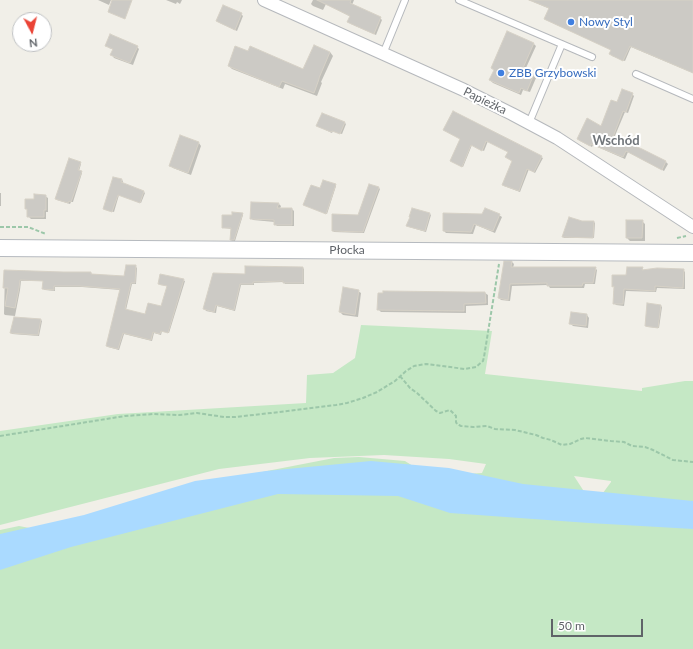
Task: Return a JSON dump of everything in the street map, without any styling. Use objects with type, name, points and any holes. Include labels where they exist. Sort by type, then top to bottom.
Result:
[{"type":"street","name":"Papieżka","points":[[264,0],[487,101],[529,123],[557,138],[693,227]]},
{"type":"street","name":"Płocka","points":[[0,248],[693,253]]},
{"type":"lane","points":[[383,54],[405,0]]},
{"type":"lane","points":[[459,0],[592,57]]},
{"type":"lane","points":[[529,123],[562,44]]},
{"type":"lane","points":[[636,74],[693,99]]},
{"type":"path","points":[[0,436],[126,416],[154,414],[179,415],[197,413],[230,417],[336,405],[363,398],[377,392],[395,381],[410,368],[420,364],[465,369],[476,367],[484,357],[499,264],[499,251]]},
{"type":"path","points":[[400,376],[410,388],[418,393],[436,411],[440,413],[450,410],[456,416],[457,424],[461,426],[487,426],[495,429],[515,430],[536,435],[562,445],[570,444],[586,438],[624,442],[632,446],[645,447],[673,460],[693,462]]},
{"type":"green space","points":[[361,325],[492,331],[485,374],[642,391],[642,388],[693,381],[693,649],[0,649],[0,530],[19,526],[40,530],[236,478],[334,458],[359,457],[405,461],[424,473],[482,473],[486,464],[449,459],[384,455],[310,458],[219,469],[0,525],[0,431],[118,414],[306,403],[307,375],[333,373],[355,358]],"holes":[[[574,476],[611,481],[600,497],[585,493]]]},
{"type":"water","points":[[371,461],[449,468],[523,484],[693,501],[693,529],[450,513],[398,496],[278,494],[71,547],[0,570],[0,534],[84,515],[195,481],[266,471]]},
{"type":"building","points":[[112,0],[132,0],[125,19],[108,12]]},
{"type":"building","points":[[317,0],[351,0],[350,3],[381,17],[374,34],[347,22],[350,16]]},
{"type":"building","points":[[529,0],[693,0],[693,73],[630,46],[623,61],[609,54],[611,50],[544,19],[549,8]]},
{"type":"building","points":[[223,5],[242,13],[235,30],[216,21]]},
{"type":"building","points":[[507,31],[534,43],[523,68],[534,74],[527,91],[521,88],[519,93],[489,80],[494,70],[491,68]]},
{"type":"building","points":[[110,34],[138,46],[130,63],[110,55],[113,49],[105,46]]},
{"type":"building","points":[[314,45],[330,52],[314,93],[282,81],[279,87],[228,66],[235,46],[248,51],[250,46],[303,69]]},
{"type":"building","points":[[622,89],[633,93],[626,112],[623,111],[613,137],[666,161],[662,170],[626,151],[623,157],[591,144],[590,146],[577,139],[587,118],[601,126],[611,100],[617,102]]},
{"type":"building","points":[[453,111],[542,156],[534,172],[527,169],[519,191],[502,185],[512,161],[505,157],[508,152],[486,141],[482,151],[471,145],[462,167],[450,161],[460,139],[443,130]]},
{"type":"building","points":[[322,113],[345,122],[340,134],[316,126]]},
{"type":"building","points":[[180,135],[199,142],[188,173],[169,166]]},
{"type":"building","points":[[69,158],[81,162],[78,170],[82,171],[71,202],[69,201],[68,203],[55,199]]},
{"type":"building","points":[[113,177],[122,179],[121,182],[144,191],[140,203],[118,195],[112,212],[103,209]]},
{"type":"building","points":[[323,180],[336,184],[326,214],[303,205],[311,185],[320,188]]},
{"type":"building","points":[[369,184],[379,187],[363,232],[332,231],[332,214],[358,215]]},
{"type":"building","points":[[34,194],[46,195],[46,210],[44,210],[44,217],[27,217],[25,199],[34,199]]},
{"type":"building","points":[[251,202],[279,203],[277,208],[292,208],[292,225],[274,225],[274,220],[250,219]]},
{"type":"building","points":[[412,208],[430,213],[425,231],[406,226]]},
{"type":"building","points":[[485,208],[500,214],[493,231],[474,224],[471,232],[443,231],[443,213],[482,214]]},
{"type":"building","points":[[232,212],[243,213],[234,240],[230,240],[231,228],[222,228],[222,215],[232,215]]},
{"type":"building","points":[[569,217],[582,221],[594,221],[593,238],[562,237]]},
{"type":"building","points":[[626,220],[643,220],[642,238],[626,238]]},
{"type":"building","points":[[504,261],[512,261],[511,267],[596,267],[593,283],[583,283],[582,286],[547,286],[547,283],[510,284],[508,300],[498,298]]},
{"type":"building","points":[[126,265],[136,265],[135,283],[131,283],[125,309],[145,314],[148,303],[161,306],[167,286],[158,284],[160,274],[184,279],[168,333],[161,331],[160,334],[153,332],[151,340],[123,333],[118,349],[106,346],[120,289],[54,286],[54,290],[42,289],[43,281],[20,280],[15,308],[5,306],[8,288],[3,288],[4,270],[91,272],[91,274],[124,276]]},
{"type":"building","points":[[245,266],[303,267],[303,283],[283,283],[283,281],[240,284],[234,310],[216,305],[214,312],[203,309],[213,273],[245,274]]},
{"type":"building","points":[[627,267],[643,267],[642,270],[657,268],[684,269],[683,288],[655,286],[655,291],[624,289],[623,304],[613,304],[614,286],[612,287],[612,275],[626,275]]},
{"type":"building","points":[[343,287],[359,290],[355,315],[339,312]]},
{"type":"building","points":[[383,291],[485,292],[486,303],[464,304],[464,311],[377,310],[378,293],[383,293]]},
{"type":"building","points":[[647,303],[661,305],[658,328],[645,326]]},
{"type":"building","points":[[571,312],[587,314],[586,326],[569,324]]},
{"type":"building","points":[[14,317],[41,319],[38,335],[10,333]]},
{"type":"place","name":"Nowy Styl","points":[[571,22]]},
{"type":"place","name":"ZBB Grzybowski","points":[[501,73]]},
{"type":"district","name":"Wschód","points":[[616,141]]}]
